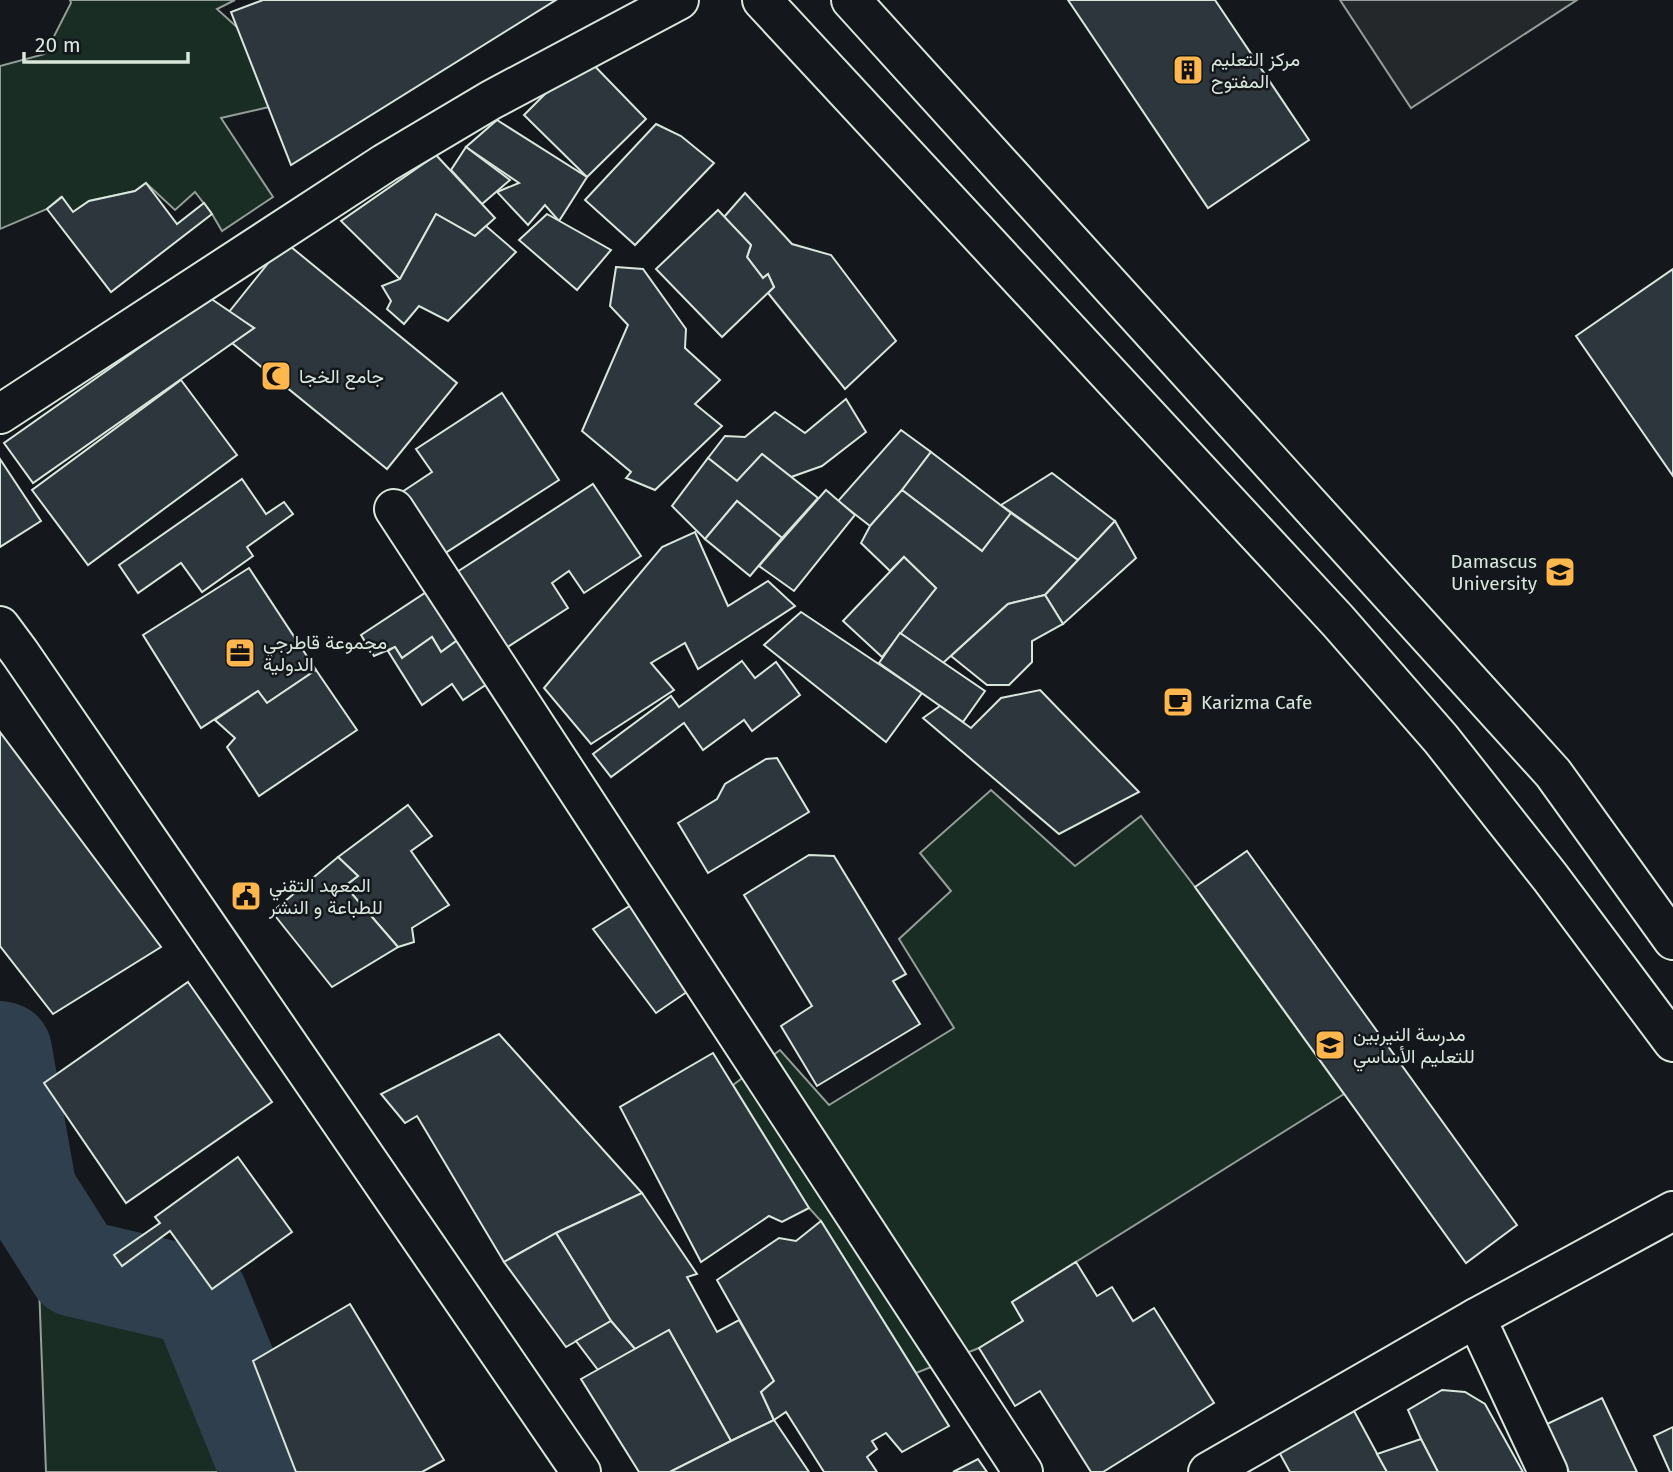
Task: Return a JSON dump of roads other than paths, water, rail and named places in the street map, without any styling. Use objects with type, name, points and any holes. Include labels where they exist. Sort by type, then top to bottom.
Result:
[{"type":"street","points":[[0,414],[385,163],[491,100],[678,0]]},
{"type":"street","points":[[762,0],[1364,651],[1458,760],[1550,877],[1673,1042]]},
{"type":"street","points":[[851,0],[1553,773],[1673,940]]},
{"type":"street","points":[[394,509],[1023,1472]]},
{"type":"street","points":[[0,626],[582,1472]]},
{"type":"street","points":[[1208,1472],[1266,1457],[1476,1318],[1673,1211]]},
{"type":"street","points":[[1476,1318],[1548,1472]]},
{"type":"waterway","points":[[0,1050],[3,1051],[28,1192],[76,1268],[199,1297],[270,1472]]},
{"type":"place","name":"مركز التعليم المفتوح","points":[[1188,70]]},
{"type":"place","name":"جامع الخجا","points":[[276,376]]},
{"type":"place","name":"Damascus University","points":[[1560,572]]},
{"type":"place","name":"مجموعة قاطرجي الدولية","points":[[240,653]]},
{"type":"place","name":"Karizma Cafe","points":[[1178,702]]},
{"type":"place","name":"المعهد التقني للطباعة و النشر","points":[[246,896]]},
{"type":"place","name":"مدرسة النيربين للتعليم الأساسي","points":[[1330,1045]]}]
